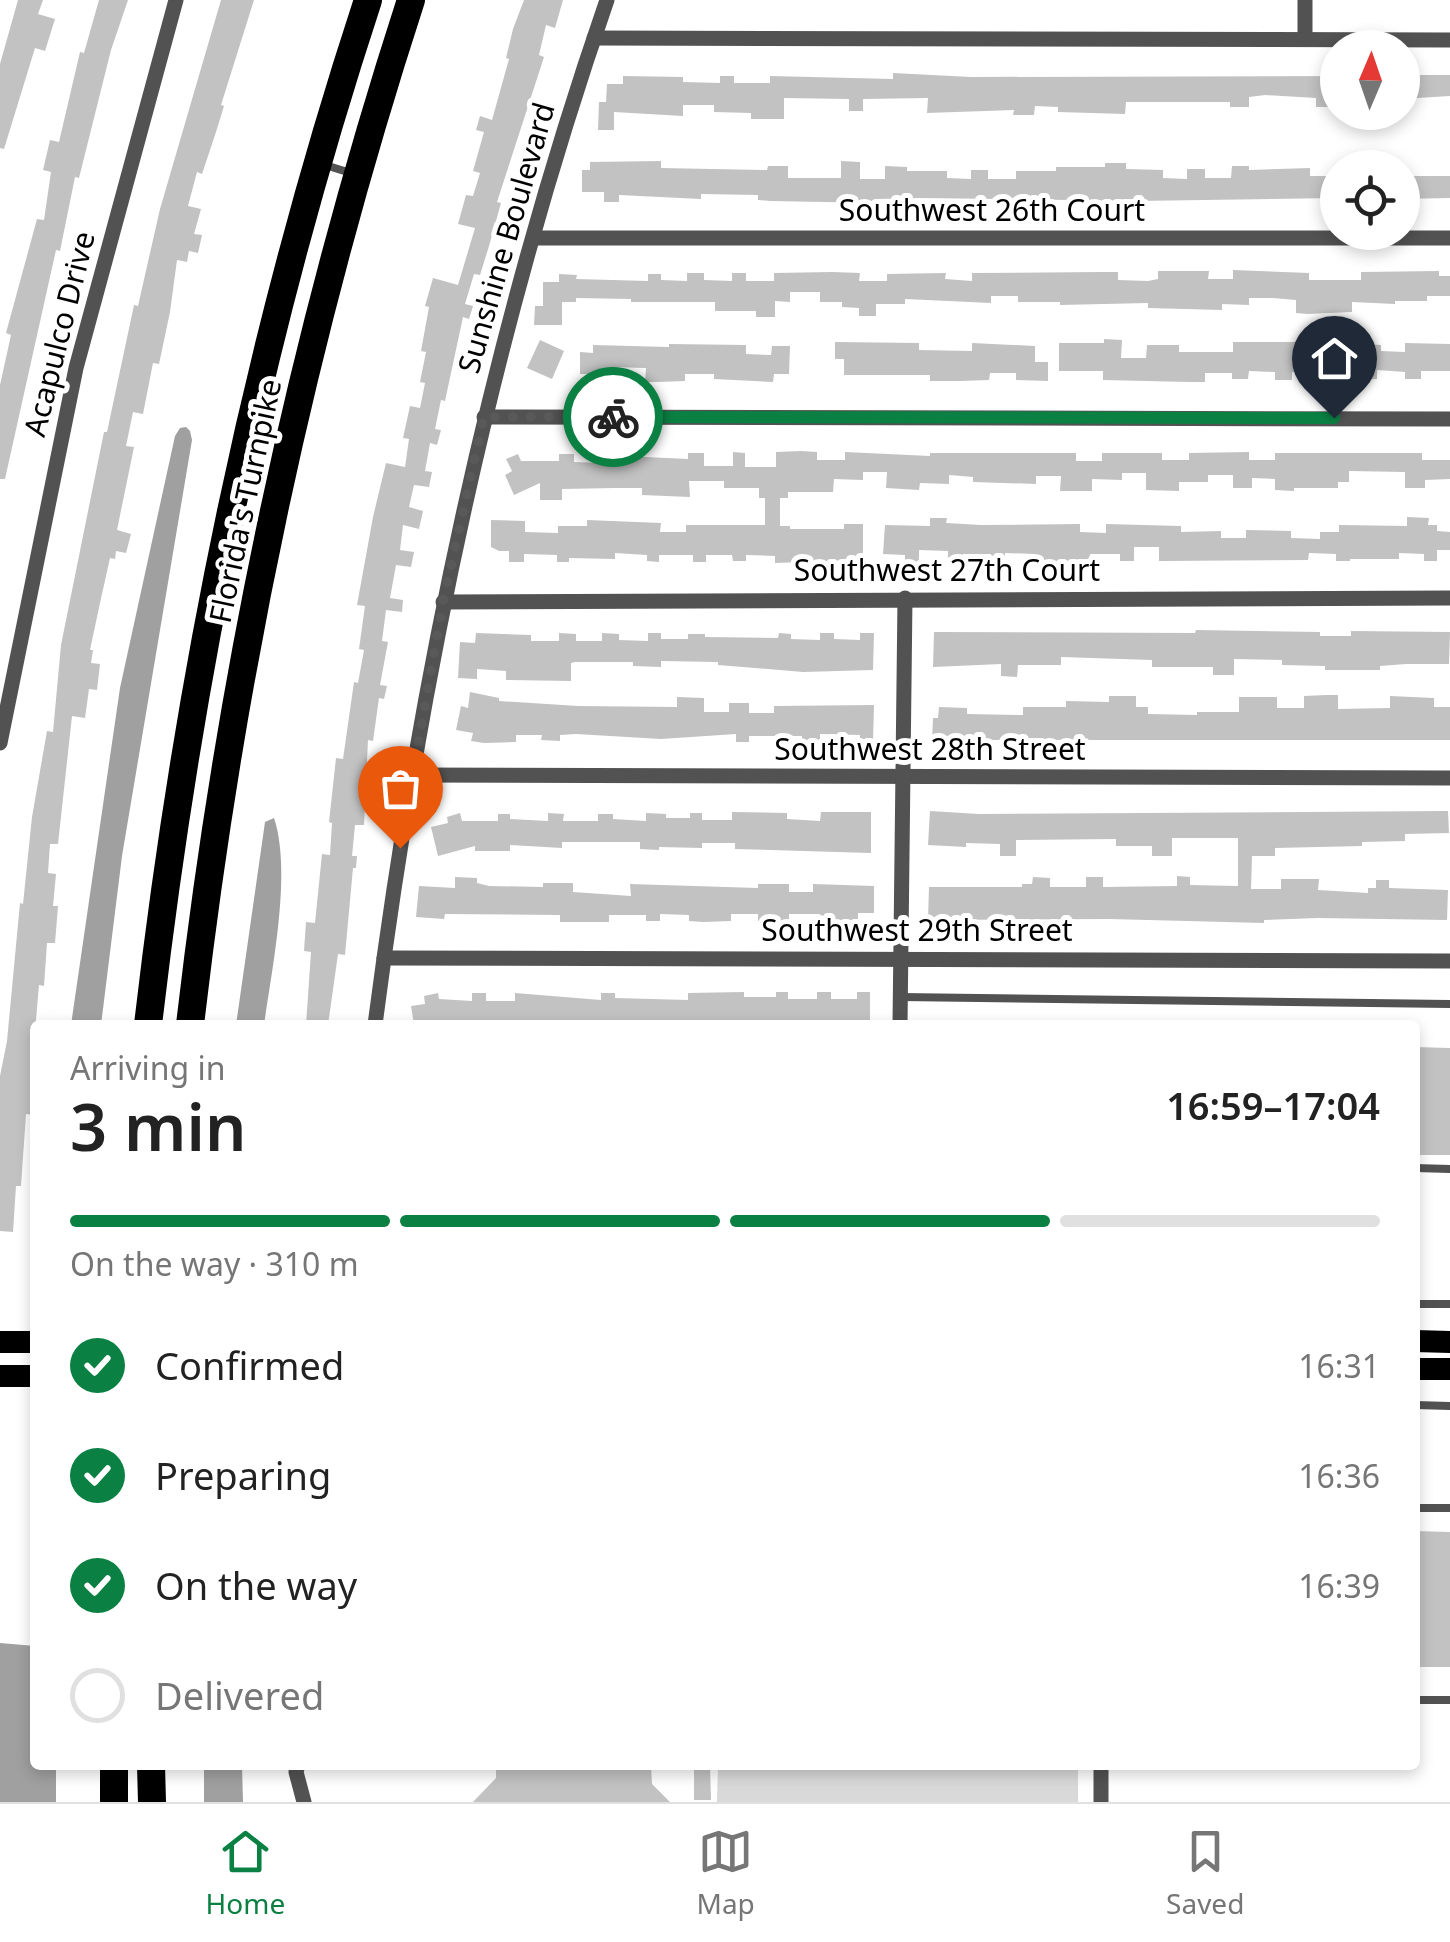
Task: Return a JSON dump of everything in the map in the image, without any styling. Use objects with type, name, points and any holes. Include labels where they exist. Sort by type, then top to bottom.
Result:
[{"type":"highway","name":"Florida's Turnpike","points":[[149,1020],[169,863],[211,619],[268,358],[368,0]]},
{"type":"highway","name":"Florida's Turnpike","points":[[191,1020],[215,837],[292,431],[359,175],[412,0]]},
{"type":"highway","points":[[114,1770],[114,1802]]},
{"type":"highway","points":[[152,1770],[152,1802]]},
{"type":"main road","points":[[0,1342],[30,1342]]},
{"type":"main road","points":[[1420,1342],[1450,1342]]},
{"type":"main road","points":[[1420,1369],[1450,1369]]},
{"type":"main road","points":[[0,1376],[30,1376]]},
{"type":"street","name":"Acapulco Drive","points":[[0,743],[4,699],[76,368],[176,0]]},
{"type":"street","name":"Sunshine Boulevard","points":[[376,1020],[410,775],[484,417],[533,238],[606,0]]},
{"type":"street","points":[[1305,0],[1305,40]]},
{"type":"street","points":[[594,38],[1450,40]]},
{"type":"street","name":"Southwest 26th Court","points":[[533,238],[1450,238]]},
{"type":"street","points":[[484,417],[1450,418]]},
{"type":"street","points":[[900,1020],[905,598]]},
{"type":"street","name":"Southwest 27th Court","points":[[443,602],[1450,598]]},
{"type":"street","name":"Southwest 28th Street","points":[[410,775],[1450,778]]},
{"type":"street","name":"Southwest 29th Street","points":[[384,958],[1450,961]]},
{"type":"street","points":[[297,1770],[304,1802]]},
{"type":"street","points":[[1101,1770],[1101,1802]]},
{"type":"lane","points":[[320,163],[359,175]]},
{"type":"lane","points":[[900,997],[1450,1004]]},
{"type":"lane","points":[[1420,1168],[1450,1168]]},
{"type":"lane","points":[[1420,1304],[1450,1304]]},
{"type":"lane","points":[[1420,1405],[1450,1406]]},
{"type":"lane","points":[[1420,1508],[1450,1508]]},
{"type":"lane","points":[[1420,1700],[1450,1700]]},
{"type":"shaded area","points":[[180,428],[190,431],[192,440],[122,856],[102,1020],[72,1020],[120,688],[175,436]]},
{"type":"shaded area","points":[[274,818],[281,865],[275,949],[265,1020],[237,1020],[265,822]]},
{"type":"shaded area","points":[[0,1643],[30,1646],[30,1770],[56,1770],[56,1802],[0,1802]]},
{"type":"shaded area","points":[[204,1770],[242,1770],[243,1802],[204,1802]]},
{"type":"shaded area","points":[[718,1770],[1078,1770],[1078,1802],[717,1802]]},
{"type":"building","points":[[18,0],[43,0],[38,14],[55,19],[45,51],[35,48],[4,149],[0,148],[0,64]]},
{"type":"building","points":[[99,0],[128,0],[111,50],[79,178],[75,177],[5,479],[0,479],[0,385],[11,335],[6,333],[37,219],[44,220],[51,172],[43,170],[50,140],[59,142],[80,52],[84,53]]},
{"type":"building","points":[[221,0],[254,0],[216,132],[202,174],[197,172],[188,206],[201,209],[194,234],[202,235],[198,253],[189,251],[187,262],[177,260],[159,364],[153,363],[143,414],[133,412],[126,446],[134,447],[117,530],[131,534],[126,553],[116,551],[115,559],[110,558],[100,603],[90,650],[91,663],[100,664],[97,690],[89,689],[85,718],[72,716],[58,844],[50,844],[48,873],[56,874],[53,906],[58,906],[55,943],[47,943],[44,986],[39,985],[36,1020],[30,1020],[30,1114],[26,1114],[13,1232],[0,1231],[0,1076],[32,817],[47,731],[53,732],[61,645],[104,432],[160,209]]},
{"type":"building","points":[[524,0],[563,0],[555,28],[546,25],[539,55],[544,57],[497,202],[501,203],[480,275],[474,274],[465,304],[473,306],[469,319],[463,317],[445,401],[441,400],[435,429],[441,430],[437,445],[430,443],[425,471],[432,472],[429,487],[414,485],[409,507],[423,511],[419,529],[403,525],[400,550],[414,552],[411,567],[396,565],[390,598],[403,600],[402,612],[386,610],[382,641],[388,642],[380,685],[387,686],[384,699],[379,698],[373,741],[368,740],[364,825],[355,825],[352,856],[357,856],[345,955],[338,954],[329,1020],[306,1020],[311,952],[304,951],[306,922],[315,923],[322,854],[330,855],[329,822],[336,758],[343,759],[354,682],[358,683],[364,650],[359,649],[365,606],[357,605],[373,517],[386,463],[405,467],[409,439],[403,438],[410,406],[420,408],[426,352],[421,351],[429,307],[425,306],[433,278],[458,285],[475,228],[458,224],[466,195],[473,196],[480,173],[473,171],[484,132],[476,130],[480,116],[492,120],[513,29]]},
{"type":"building","points":[[893,73],[971,77],[1320,76],[1320,107],[1316,107],[1316,98],[1265,95],[1249,97],[1249,107],[1230,107],[1230,102],[1126,102],[1125,114],[1058,112],[1058,107],[1035,106],[1034,115],[1013,115],[1014,110],[927,113],[928,98],[863,99],[863,111],[849,111],[849,99],[784,98],[784,119],[751,119],[751,113],[714,112],[714,105],[683,105],[683,116],[614,112],[614,130],[598,130],[599,102],[606,102],[607,84],[623,84],[623,76],[683,77],[683,82],[720,83],[720,76],[734,76],[734,83],[770,83],[770,76],[893,79]]},
{"type":"building","points":[[1420,75],[1450,75],[1450,96],[1420,98]]},
{"type":"building","points":[[661,161],[661,168],[767,170],[768,166],[788,166],[788,178],[841,178],[841,161],[860,162],[860,179],[885,179],[885,166],[907,167],[907,171],[947,171],[947,178],[971,179],[971,170],[988,170],[988,179],[1016,179],[1016,171],[1105,167],[1105,163],[1126,163],[1126,169],[1163,170],[1163,178],[1187,179],[1187,169],[1205,169],[1205,178],[1231,178],[1232,166],[1249,166],[1249,170],[1310,168],[1310,176],[1320,176],[1320,198],[919,198],[877,199],[877,203],[771,201],[758,200],[758,195],[701,194],[701,199],[619,195],[619,202],[604,202],[604,192],[582,192],[582,170],[590,170],[590,162]]},
{"type":"building","points":[[1420,176],[1450,176],[1450,198],[1420,199]]},
{"type":"building","points":[[1233,270],[1309,273],[1309,280],[1361,280],[1361,272],[1439,271],[1439,276],[1450,276],[1450,296],[1427,296],[1427,301],[1395,304],[1352,302],[1352,312],[1308,314],[1296,313],[1296,300],[1273,298],[1249,298],[1249,305],[1222,304],[1222,310],[1148,308],[1148,303],[1060,305],[1018,302],[1018,296],[991,296],[991,303],[905,299],[905,304],[876,304],[876,316],[859,316],[859,308],[842,307],[842,302],[820,302],[820,292],[790,292],[790,302],[775,301],[775,317],[756,317],[756,311],[715,311],[715,302],[576,298],[576,302],[562,302],[562,325],[534,325],[535,306],[543,306],[543,282],[559,282],[559,274],[577,275],[576,279],[648,281],[648,274],[661,274],[661,280],[687,281],[687,273],[704,273],[704,280],[732,281],[732,273],[746,273],[746,281],[774,281],[774,273],[832,272],[860,273],[859,281],[887,281],[887,274],[946,273],[945,279],[972,281],[972,273],[1118,272],[1118,280],[1148,281],[1158,279],[1158,271],[1209,271],[1208,279],[1233,279]]},
{"type":"building","points":[[1104,339],[1122,340],[1121,358],[1146,358],[1147,345],[1179,345],[1179,352],[1233,352],[1233,342],[1295,342],[1295,352],[1338,351],[1338,358],[1362,358],[1362,344],[1381,345],[1381,351],[1405,352],[1405,343],[1450,344],[1450,371],[1421,371],[1421,379],[1405,379],[1405,372],[1377,370],[1377,379],[1351,380],[1319,380],[1319,373],[1292,372],[1292,380],[1275,380],[1275,372],[1249,371],[1248,379],[1232,379],[1232,373],[1205,373],[1205,382],[1190,382],[1103,380],[1103,371],[1059,371],[1059,343],[1104,343]]},
{"type":"building","points":[[540,340],[564,351],[552,379],[527,368]]},
{"type":"building","points":[[835,342],[919,343],[919,350],[972,351],[972,343],[1035,346],[1035,362],[1048,362],[1048,381],[1016,380],[1016,373],[990,373],[989,380],[960,381],[930,381],[930,375],[844,375],[844,359],[835,359]]},
{"type":"building","points":[[593,345],[746,345],[746,354],[771,355],[772,346],[790,346],[789,374],[774,374],[773,382],[685,374],[685,381],[645,382],[646,368],[612,367],[612,382],[599,381],[599,374],[580,374],[580,352],[593,353]]},
{"type":"building","points":[[733,452],[745,453],[745,467],[776,467],[776,452],[817,452],[817,460],[845,460],[845,452],[930,456],[1076,453],[1076,461],[1102,461],[1102,453],[1162,453],[1162,460],[1189,460],[1189,453],[1249,452],[1249,460],[1275,460],[1275,453],[1422,453],[1422,460],[1450,460],[1450,479],[1425,480],[1425,488],[1405,488],[1405,472],[1349,471],[1349,482],[1338,482],[1338,488],[1294,491],[1275,490],[1275,479],[1252,478],[1252,488],[1233,488],[1233,475],[1208,475],[1208,482],[1179,482],[1179,491],[1146,490],[1146,473],[1122,473],[1122,480],[1092,479],[1092,491],[1060,491],[1061,476],[1036,476],[1036,484],[973,482],[973,477],[949,475],[949,484],[920,483],[919,490],[886,488],[887,472],[863,472],[863,480],[834,479],[833,492],[788,492],[788,498],[780,498],[780,526],[844,529],[844,524],[863,524],[863,560],[775,563],[775,556],[746,555],[746,561],[733,561],[732,555],[706,555],[706,562],[693,562],[693,555],[659,555],[659,562],[647,561],[647,555],[615,553],[615,559],[569,558],[569,562],[557,562],[557,555],[524,554],[524,562],[509,562],[509,551],[491,547],[491,520],[525,521],[525,532],[558,533],[558,526],[587,526],[587,520],[661,523],[660,532],[686,532],[686,525],[765,525],[765,498],[759,498],[759,488],[724,488],[724,481],[689,481],[690,497],[642,495],[642,488],[562,489],[562,500],[540,500],[540,483],[514,495],[505,475],[512,471],[506,459],[518,454],[521,461],[559,461],[559,454],[574,454],[574,462],[603,463],[603,455],[688,459],[688,453],[704,453],[704,466],[733,466]]},
{"type":"building","points":[[1407,517],[1429,518],[1428,525],[1437,525],[1437,531],[1450,532],[1450,550],[1437,550],[1437,561],[1424,561],[1424,554],[1399,553],[1399,559],[1336,561],[1336,554],[1309,553],[1308,560],[1159,561],[1159,547],[1134,547],[1134,561],[1120,561],[1120,554],[1090,554],[1090,561],[1034,562],[1035,554],[1005,553],[1005,561],[991,561],[991,554],[963,554],[963,562],[948,561],[948,551],[919,550],[919,562],[905,562],[905,555],[883,554],[885,525],[930,526],[930,518],[981,525],[1080,524],[1080,532],[1106,533],[1106,524],[1181,526],[1181,532],[1221,531],[1221,538],[1246,538],[1246,530],[1291,531],[1291,538],[1320,539],[1320,532],[1339,532],[1339,525],[1407,526]]},
{"type":"building","points":[[1351,631],[1450,632],[1449,664],[1325,670],[1325,666],[1282,665],[1282,660],[1234,659],[1234,675],[1213,675],[1213,667],[1152,667],[1152,660],[1061,657],[1061,665],[1018,665],[1017,677],[1001,676],[1001,664],[933,667],[934,632],[1320,632],[1320,636],[1351,636]]},
{"type":"building","points":[[476,633],[531,635],[531,641],[559,641],[559,633],[576,634],[576,641],[602,641],[602,633],[619,634],[619,640],[648,641],[648,633],[661,633],[661,639],[688,639],[688,634],[778,638],[779,633],[791,634],[791,639],[820,640],[820,633],[834,633],[834,639],[860,640],[860,633],[874,633],[873,670],[803,672],[718,662],[661,661],[661,667],[633,666],[633,662],[575,662],[571,663],[571,681],[506,680],[506,671],[477,669],[477,679],[458,678],[460,642],[475,643]]},
{"type":"building","points":[[470,692],[499,701],[578,706],[677,707],[677,697],[704,698],[704,712],[729,712],[729,703],[749,703],[749,713],[774,713],[774,706],[874,705],[873,742],[860,741],[860,735],[820,734],[820,742],[802,741],[802,736],[749,736],[749,742],[736,742],[736,734],[661,739],[576,734],[560,735],[560,741],[541,740],[542,735],[516,735],[516,742],[484,743],[471,741],[473,733],[456,730],[461,706],[468,708]]},
{"type":"building","points":[[1338,695],[1338,709],[1390,708],[1390,696],[1434,698],[1434,707],[1450,707],[1450,740],[932,740],[933,718],[938,718],[939,707],[967,708],[967,714],[1023,715],[1023,707],[1066,707],[1066,701],[1109,702],[1109,696],[1136,696],[1136,707],[1148,707],[1148,714],[1197,715],[1239,712],[1239,697],[1277,697],[1277,708],[1304,708],[1304,696]]},
{"type":"building","points":[[930,811],[1448,811],[1449,833],[1405,834],[1405,841],[1362,842],[1362,846],[1275,848],[1275,856],[1252,856],[1251,889],[1281,889],[1281,879],[1319,879],[1318,890],[1368,893],[1368,888],[1376,888],[1376,880],[1389,880],[1389,888],[1448,890],[1447,920],[928,920],[929,887],[1022,887],[1032,884],[1033,877],[1050,878],[1050,887],[1086,887],[1086,877],[1103,877],[1103,887],[1177,886],[1177,876],[1190,877],[1190,885],[1238,886],[1238,838],[1172,838],[1172,856],[1152,856],[1152,846],[1116,846],[1116,839],[1016,840],[1016,856],[1000,856],[1000,844],[928,845]]},
{"type":"building","points":[[732,812],[787,813],[787,819],[820,821],[821,812],[871,812],[871,853],[735,849],[735,843],[702,843],[702,848],[659,850],[640,849],[640,842],[562,842],[562,848],[510,845],[510,851],[475,851],[475,846],[438,856],[431,827],[448,823],[447,817],[460,813],[462,821],[498,821],[498,814],[510,814],[510,819],[548,821],[548,813],[564,814],[563,821],[598,821],[598,814],[613,814],[613,819],[646,821],[646,813],[690,818],[690,813],[702,813],[702,820],[732,820]]},
{"type":"building","points":[[455,877],[477,878],[477,883],[489,886],[573,883],[573,892],[631,896],[630,884],[758,888],[758,884],[789,884],[789,892],[813,892],[813,884],[874,886],[874,913],[858,913],[858,921],[820,921],[820,914],[789,914],[789,922],[758,921],[758,914],[731,914],[731,921],[703,922],[689,921],[689,915],[660,914],[660,921],[646,921],[646,915],[609,915],[609,922],[560,922],[560,915],[416,917],[419,886],[455,888]]},
{"type":"building","points":[[744,992],[744,997],[776,997],[776,992],[788,992],[788,999],[817,999],[817,992],[831,992],[831,999],[857,999],[857,992],[870,992],[870,1020],[413,1020],[411,1006],[425,1004],[424,996],[438,993],[439,999],[472,1001],[472,993],[486,993],[486,1001],[515,1001],[515,993],[601,1000],[601,993],[615,993],[615,998],[688,1000],[688,993]]},
{"type":"building","points":[[1420,1047],[1450,1048],[1450,1155],[1420,1155]]},
{"type":"building","points":[[1420,1531],[1450,1532],[1450,1667],[1420,1667]]},
{"type":"building","points":[[496,1770],[651,1770],[652,1784],[670,1802],[473,1802],[496,1778]]},
{"type":"building","points":[[694,1770],[710,1770],[711,1800],[694,1800]]},
{"type":"way so far","points":[[400,848],[443,602],[484,417],[613,417]]},
{"type":"route","points":[[613,417],[1334,418]]}]
